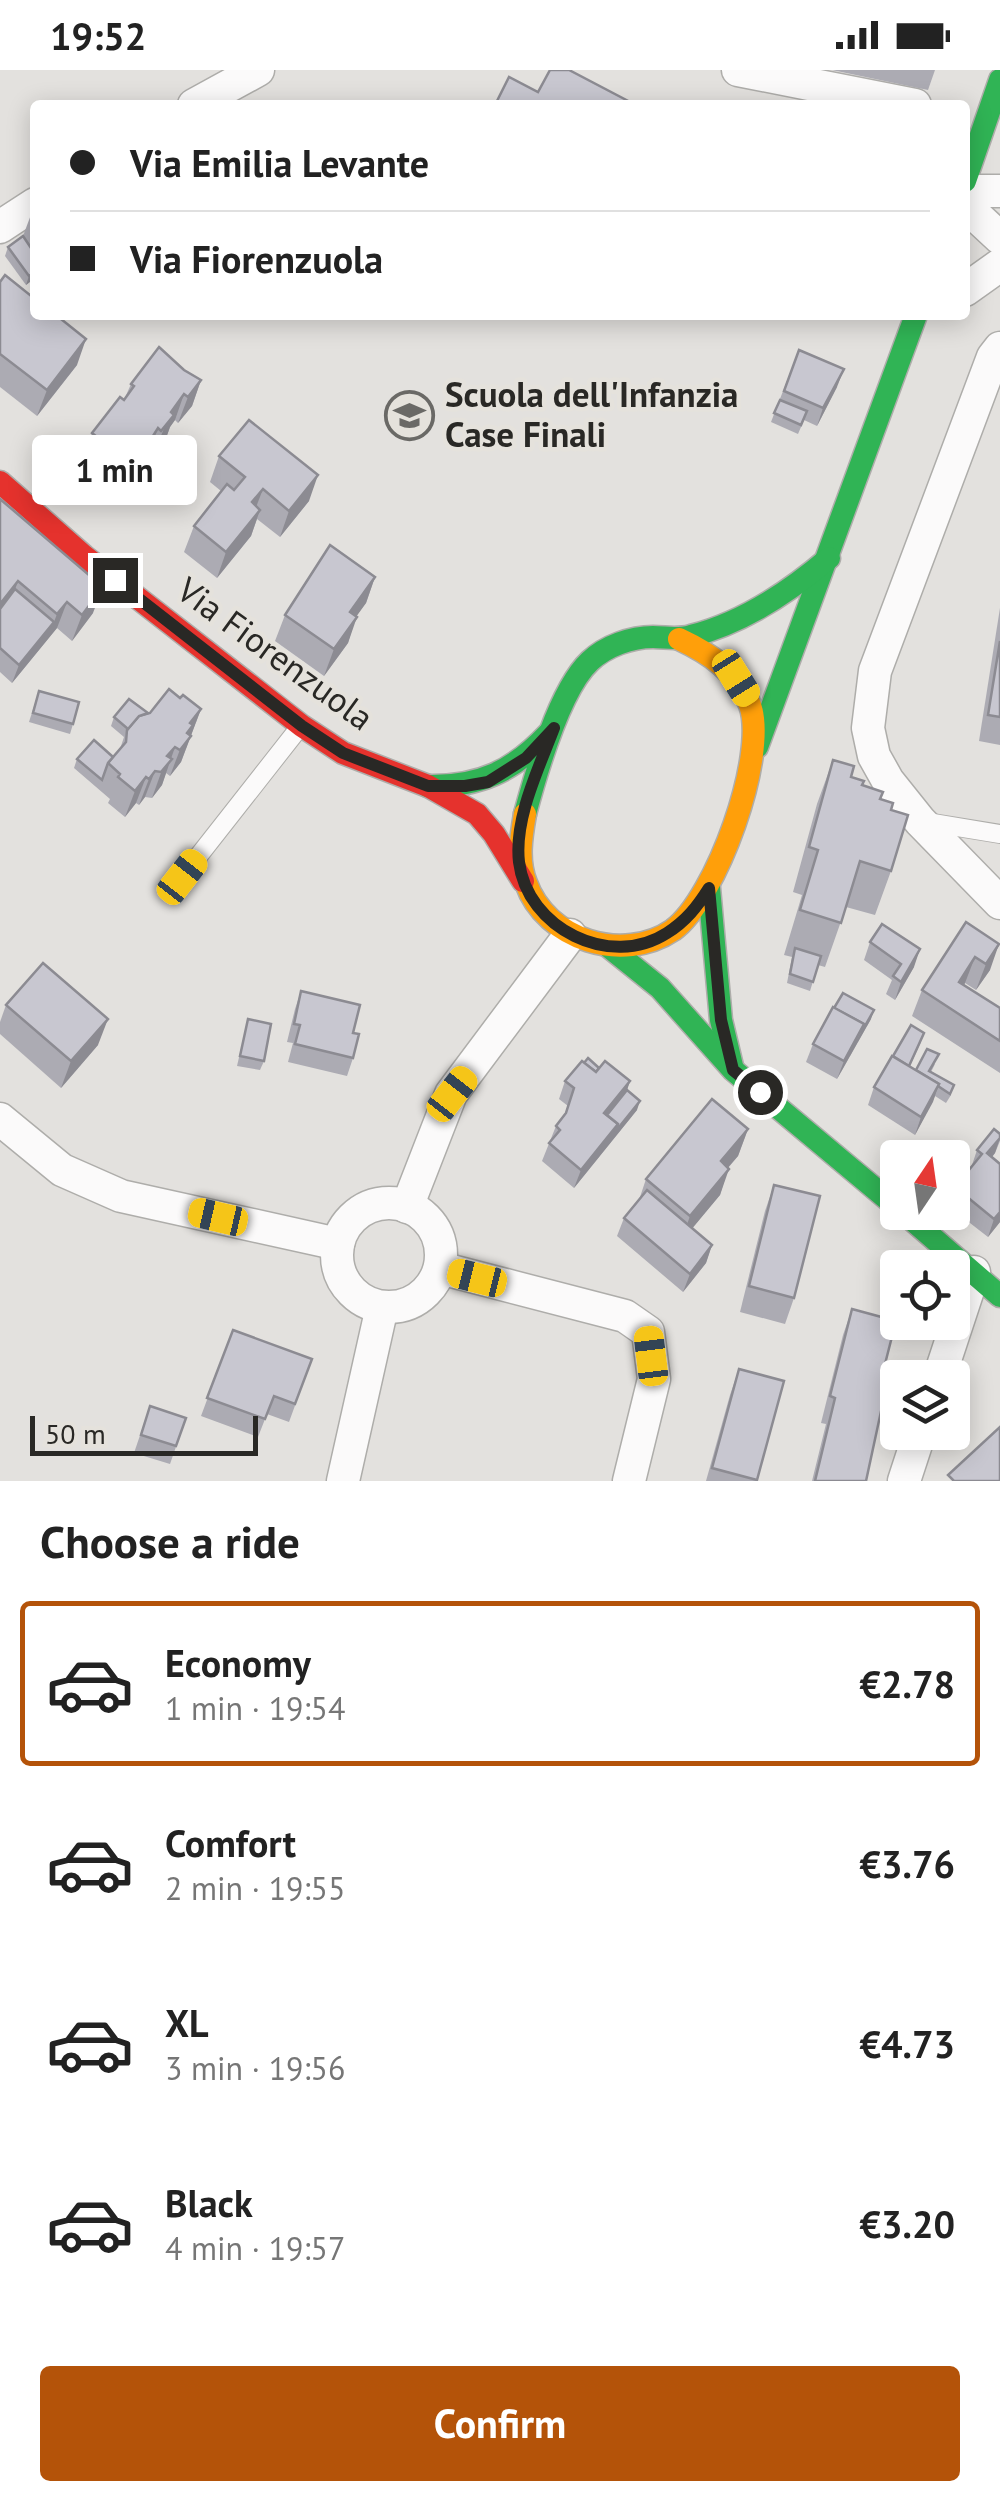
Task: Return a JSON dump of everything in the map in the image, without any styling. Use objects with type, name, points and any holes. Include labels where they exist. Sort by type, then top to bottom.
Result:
[{"type":"main road","points":[[970,148],[974,121],[1000,80]]},
{"type":"main road","points":[[609,948],[637,945],[664,936],[692,915],[709,888],[914,320]]},
{"type":"main road","name":"Via Fiorenzuola","points":[[0,482],[84,556],[302,726],[343,753],[428,786],[486,822],[524,882]]},
{"type":"main road","points":[[679,639],[749,615],[785,596],[829,558]]},
{"type":"main road","points":[[756,750],[755,720],[736,678],[720,660],[679,639],[648,636],[625,642],[592,659],[573,684],[554,728],[523,824],[519,844],[524,882],[540,910],[570,935],[609,948],[660,988],[733,1070],[880,1193]]},
{"type":"main road","name":"Via Fiorenzuola","points":[[428,786],[488,782],[526,758],[554,728]]},
{"type":"main road","points":[[709,888],[721,1020],[733,1070]]},
{"type":"main road","points":[[924,1230],[1000,1296]]},
{"type":"street","points":[[203,100],[257,70]]},
{"type":"street","points":[[738,70],[890,100]]},
{"type":"street","points":[[970,193],[1000,190]]},
{"type":"street","points":[[0,227],[30,207]]},
{"type":"street","points":[[970,207],[1000,238]]},
{"type":"street","points":[[970,286],[1000,265]]},
{"type":"street","points":[[899,360],[935,320]]},
{"type":"street","points":[[999,902],[920,821],[888,781],[874,756],[868,728],[875,672],[993,357],[1000,348]]},
{"type":"street","points":[[408,1207],[452,1094],[570,935]]},
{"type":"street","points":[[0,1118],[62,1170],[120,1196],[338,1244]]},
{"type":"street","points":[[390,1203],[408,1207],[431,1225],[438,1238],[440,1268],[424,1293],[412,1302],[382,1307],[366,1302],[342,1278],[337,1261],[338,1244],[345,1228],[357,1214],[372,1206],[390,1203]]},
{"type":"street","points":[[440,1268],[625,1316],[648,1332],[654,1379],[629,1481]]},
{"type":"street","points":[[945,1360],[974,1272]]},
{"type":"street","points":[[343,1481],[382,1307]]},
{"type":"street","points":[[904,1481],[914,1450]]},
{"type":"lane","points":[[182,877],[302,726]]},
{"type":"lane","points":[[920,821],[1000,834]]},
{"type":"building","points":[[550,70],[569,70],[626,100],[498,100],[509,77],[538,92]]},
{"type":"building","points":[[23,236],[30,246],[30,275],[29,276],[8,247]]},
{"type":"building","points":[[5,275],[30,295],[30,320],[62,320],[86,339],[47,390],[0,354],[0,282]]},
{"type":"building","points":[[159,347],[201,380],[188,397],[184,394],[171,412],[174,415],[161,431],[158,428],[134,466],[92,433],[120,397],[124,400]]},
{"type":"building","points":[[799,350],[844,369],[823,408],[784,391]]},
{"type":"building","points":[[780,400],[807,411],[801,425],[774,413]]},
{"type":"building","points":[[249,420],[318,475],[289,511],[263,489],[252,502],[260,510],[226,552],[194,526],[227,484],[234,490],[245,477],[219,456]]},
{"type":"building","points":[[0,499],[103,587],[82,615],[67,602],[57,614],[18,581],[0,604]]},
{"type":"building","points":[[330,545],[375,577],[350,612],[357,617],[334,649],[285,615]]},
{"type":"building","points":[[15,589],[54,622],[19,665],[0,648],[0,609]]},
{"type":"building","points":[[1000,641],[1000,717],[988,715]]},
{"type":"building","points":[[169,689],[201,709],[190,723],[193,725],[187,733],[191,736],[180,750],[175,747],[167,756],[172,759],[161,772],[146,777],[135,791],[108,763],[126,742],[127,730],[139,716],[150,713]]},
{"type":"building","points":[[39,691],[79,702],[73,724],[33,713]]},
{"type":"building","points":[[129,699],[148,713],[139,716],[128,729],[114,717]]},
{"type":"building","points":[[94,740],[113,757],[102,780],[77,759]]},
{"type":"building","points":[[833,760],[854,766],[851,777],[883,792],[880,799],[893,803],[891,810],[908,815],[891,871],[860,861],[841,923],[800,910],[818,850],[809,847]]},
{"type":"building","points":[[966,922],[999,944],[986,964],[975,957],[959,982],[1000,1008],[1000,1041],[922,990]]},
{"type":"building","points":[[882,924],[920,949],[901,982],[893,976],[901,964],[870,942]]},
{"type":"building","points":[[795,948],[821,956],[813,982],[790,974]]},
{"type":"building","points":[[43,963],[108,1019],[71,1061],[6,1005]]},
{"type":"building","points":[[301,991],[360,1005],[353,1033],[359,1034],[353,1058],[295,1044],[300,1025],[294,1024]]},
{"type":"building","points":[[843,993],[874,1010],[861,1033],[864,1024],[834,1008]]},
{"type":"building","points":[[833,1007],[864,1024],[844,1061],[813,1044]]},
{"type":"building","points":[[248,1019],[271,1024],[264,1061],[240,1056]]},
{"type":"building","points":[[911,1025],[924,1033],[909,1066],[893,1056]]},
{"type":"building","points":[[927,1049],[939,1054],[929,1071],[954,1085],[950,1094],[916,1070]]},
{"type":"building","points":[[892,1056],[939,1084],[921,1117],[874,1087]]},
{"type":"building","points":[[588,1058],[599,1068],[596,1072],[584,1063]]},
{"type":"building","points":[[582,1061],[596,1072],[605,1061],[630,1081],[604,1113],[618,1124],[581,1170],[549,1143],[560,1130],[556,1126],[566,1113],[574,1088],[565,1081]]},
{"type":"building","points":[[627,1090],[640,1101],[615,1132],[618,1124],[607,1115]]},
{"type":"building","points":[[712,1099],[748,1129],[721,1161],[729,1169],[690,1216],[646,1179]]},
{"type":"building","points":[[994,1129],[1000,1134],[987,1153],[1000,1164],[1000,1212],[994,1219],[970,1199],[970,1169],[982,1154],[977,1150]]},
{"type":"building","points":[[774,1185],[820,1196],[794,1298],[749,1286]]},
{"type":"building","points":[[647,1190],[712,1245],[690,1274],[624,1218]]},
{"type":"building","points":[[852,1309],[880,1317],[880,1340],[891,1340],[886,1360],[880,1360],[880,1416],[866,1481],[815,1481],[835,1398],[830,1396]]},
{"type":"building","points":[[233,1330],[312,1359],[295,1404],[274,1396],[265,1419],[207,1398]]},
{"type":"building","points":[[739,1369],[784,1381],[757,1480],[712,1468]]},
{"type":"building","points":[[150,1406],[186,1418],[176,1446],[141,1435]]},
{"type":"building","points":[[1000,1427],[1000,1481],[954,1481],[948,1475]]},
{"type":"traffic: fast","points":[[970,167],[1000,80]]},
{"type":"traffic: fast","points":[[757,747],[914,320]]},
{"type":"traffic: fast","points":[[525,814],[559,711],[590,661],[628,641],[686,637],[729,623],[781,595],[829,558]]},
{"type":"traffic: fast","points":[[428,786],[464,784],[494,774],[522,758],[548,734]]},
{"type":"traffic: fast","points":[[709,888],[721,1020],[732,1066]]},
{"type":"traffic: fast","points":[[609,947],[660,988],[733,1070],[880,1193]]},
{"type":"traffic: fast","points":[[924,1230],[1000,1296]]},
{"type":"traffic: slow","points":[[525,814],[521,840],[523,875],[536,903],[568,932],[588,941],[632,945],[673,930],[689,913],[706,889],[734,825],[752,757],[754,728],[745,693],[730,673],[679,639]]},
{"type":"traffic: jam","points":[[0,482],[84,556],[302,726],[343,753],[428,786],[477,814],[523,881]]},
{"type":"place","name":"Scuola dell'Infanzia Case Finali","points":[[410,415]]},
{"type":"route","points":[[115,580],[302,726],[343,753],[428,786],[448,788],[488,782],[526,758],[554,728],[527,805],[519,844],[524,882],[540,910],[570,935],[609,948],[637,945],[664,936],[692,915],[709,888],[721,1020],[733,1070],[760,1092]]}]
